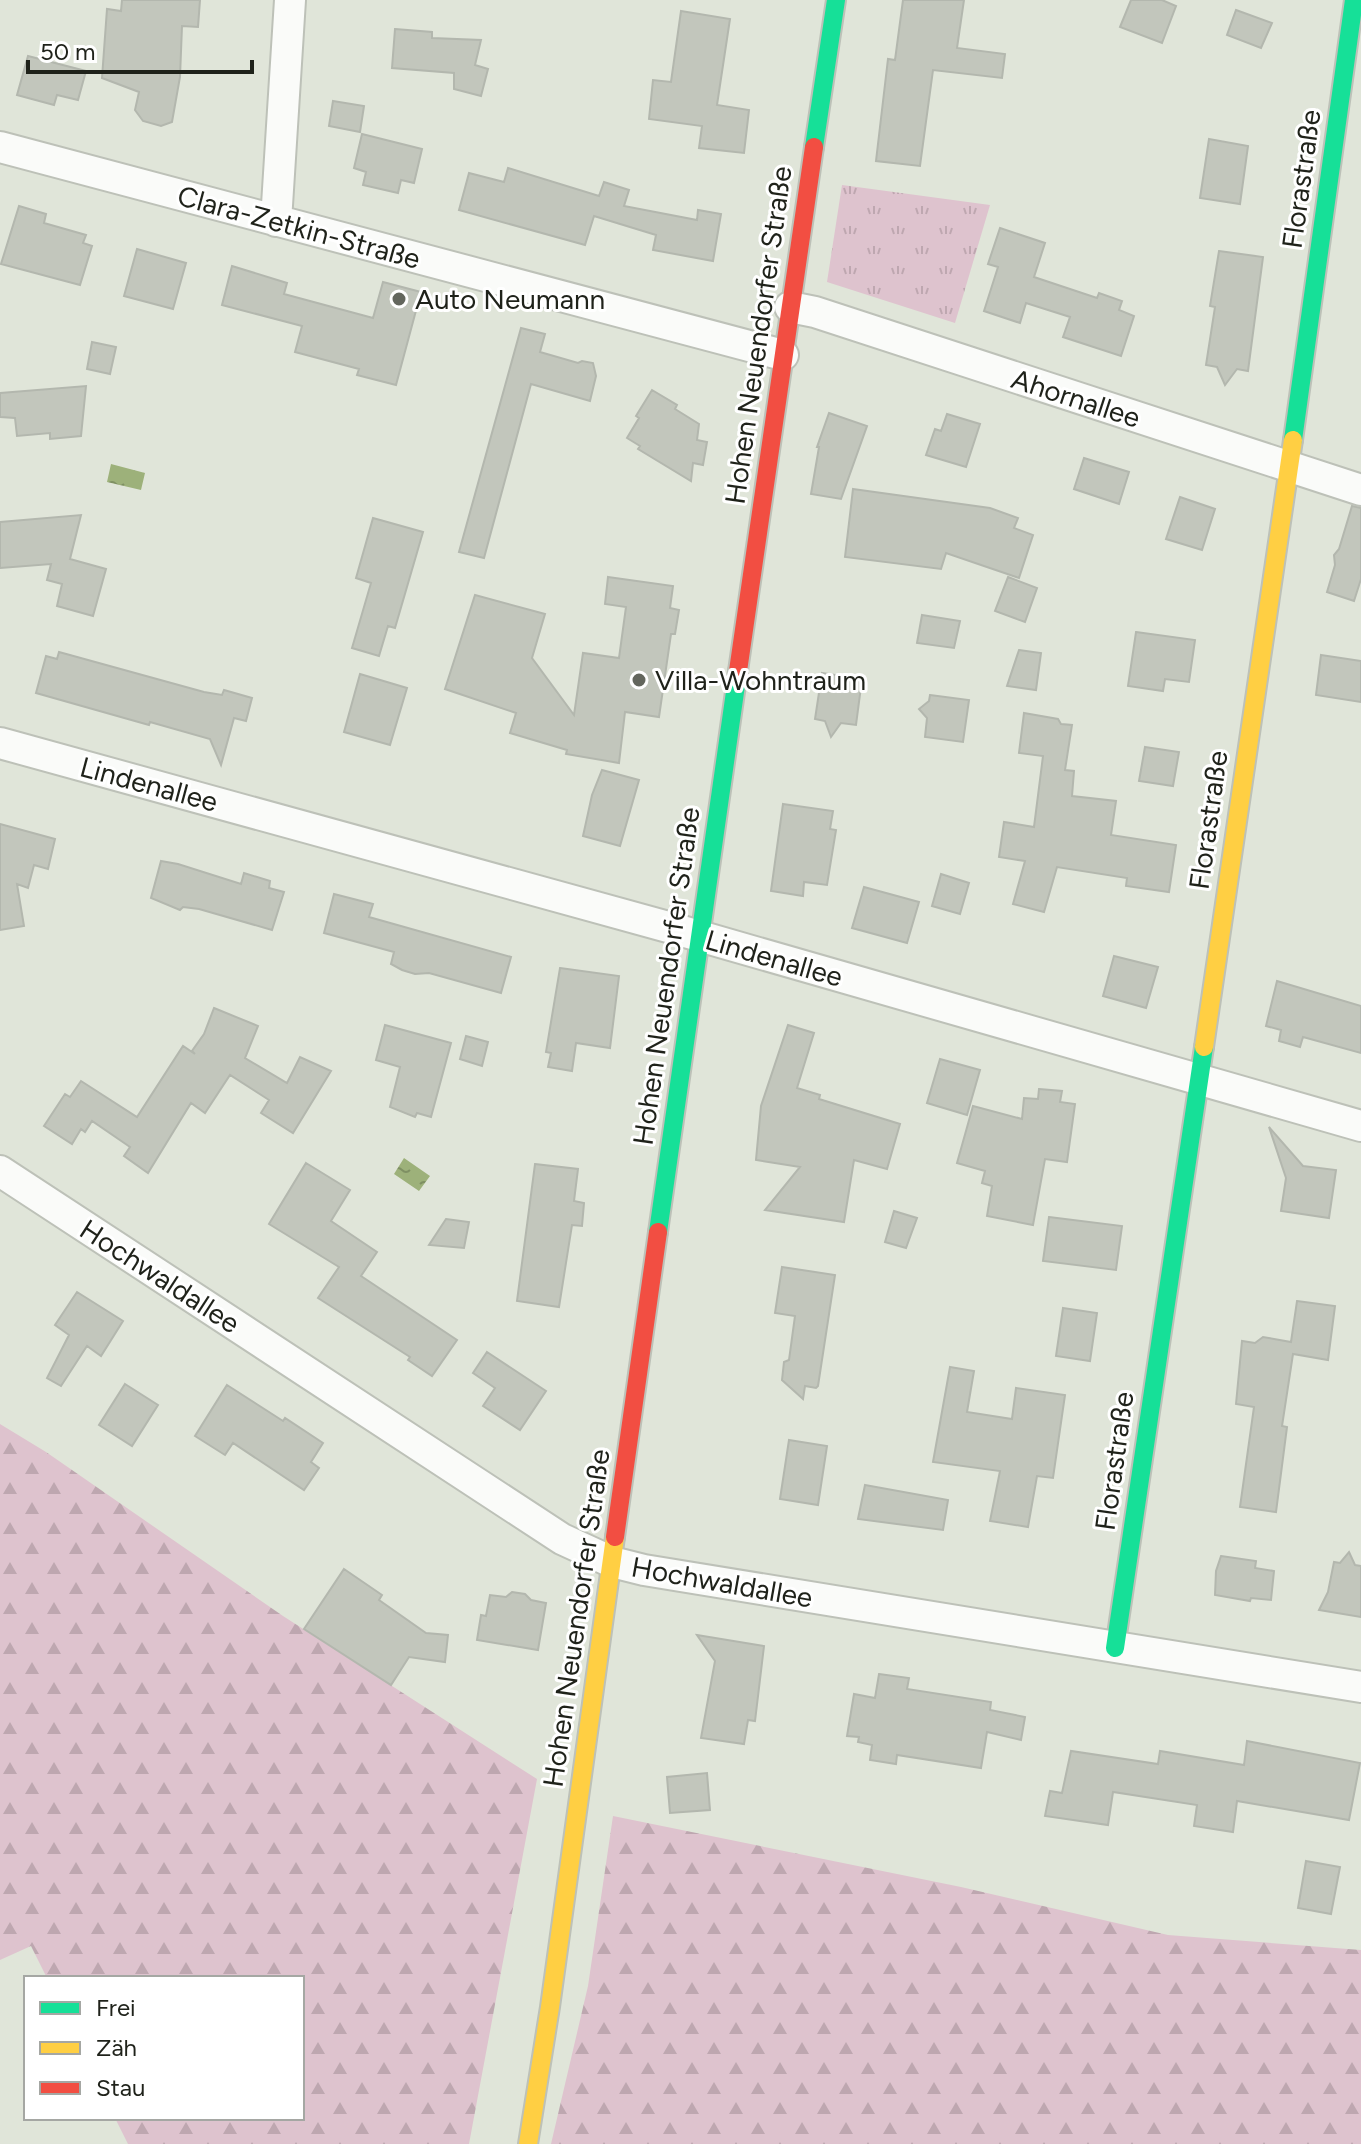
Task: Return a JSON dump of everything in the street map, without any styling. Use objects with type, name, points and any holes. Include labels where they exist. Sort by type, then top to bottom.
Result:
[{"type":"main road","name":"Hohen Neuendorfer Straße","points":[[528,2144],[699,936],[836,0]]},
{"type":"main road","name":"Florastraße","points":[[1115,1648],[1289,467],[1354,0]]},
{"type":"street","points":[[276,221],[290,0]]},
{"type":"street","name":"Clara-Zetkin-Straße","points":[[0,147],[783,355]]},
{"type":"street","name":"Ahornallee","points":[[790,307],[815,312],[1361,490]]},
{"type":"street","name":"Lindenallee","points":[[0,743],[699,936],[1361,1126]]},
{"type":"street","name":"Hochwaldallee","points":[[0,1171],[562,1539],[612,1562],[1361,1687]]},
{"type":"green space","points":[[842,185],[990,205],[955,323],[827,282]]},
{"type":"green space","points":[[0,1424],[46,1452],[283,1616],[537,1779],[469,2144],[128,2144],[116,2120],[304,2120],[304,1976],[46,1976],[31,1946],[0,1960]]},
{"type":"green space","points":[[613,1816],[961,1887],[1168,1935],[1361,1950],[1361,2144],[551,2144],[588,1986]]},
{"type":"water","points":[[111,464],[145,473],[141,490],[107,482]]},
{"type":"water","points":[[404,1158],[430,1176],[419,1191],[394,1174]]},
{"type":"building","points":[[122,0],[200,0],[198,27],[182,26],[180,77],[172,122],[161,126],[143,121],[135,110],[139,92],[102,78],[107,9],[121,11]]},
{"type":"building","points":[[903,0],[964,0],[957,48],[1005,54],[1002,78],[933,70],[920,166],[876,161],[888,59],[895,60]]},
{"type":"building","points":[[1131,0],[1162,0],[1176,6],[1162,43],[1120,27]]},
{"type":"building","points":[[1236,10],[1272,23],[1261,48],[1227,35]]},
{"type":"building","points":[[681,11],[730,19],[717,105],[749,110],[744,153],[699,148],[702,126],[649,119],[653,80],[671,82]]},
{"type":"building","points":[[395,29],[432,32],[432,38],[481,40],[475,65],[488,69],[481,96],[454,89],[454,73],[392,68]]},
{"type":"building","points":[[28,56],[86,71],[78,100],[57,95],[54,105],[17,95]]},
{"type":"building","points":[[333,101],[364,106],[360,132],[329,126]]},
{"type":"building","points":[[362,134],[422,149],[414,183],[401,180],[398,193],[363,185],[366,172],[354,168]]},
{"type":"building","points":[[1209,139],[1248,146],[1240,204],[1200,198]]},
{"type":"building","points":[[508,168],[599,196],[604,182],[629,190],[624,206],[697,220],[698,210],[721,214],[713,261],[653,250],[656,235],[594,216],[585,245],[459,210],[469,173],[504,182]]},
{"type":"building","points":[[19,206],[46,214],[44,223],[86,235],[83,243],[92,246],[80,285],[1,264]]},
{"type":"building","points":[[1000,228],[1045,243],[1034,277],[1097,298],[1099,293],[1122,301],[1119,310],[1134,316],[1121,356],[1063,337],[1070,317],[1026,303],[1020,323],[984,311],[998,267],[988,264]]},
{"type":"building","points":[[137,249],[186,263],[173,309],[124,296]]},
{"type":"building","points":[[1219,251],[1263,257],[1248,371],[1237,369],[1225,385],[1217,367],[1206,365],[1215,307],[1210,306]]},
{"type":"building","points":[[232,266],[287,283],[284,294],[373,318],[383,282],[421,292],[396,385],[357,375],[359,369],[295,352],[302,326],[222,305]]},
{"type":"building","points":[[521,328],[545,334],[540,352],[578,363],[593,363],[596,376],[590,401],[531,384],[484,558],[459,552]]},
{"type":"building","points":[[92,342],[116,347],[110,374],[87,369]]},
{"type":"building","points":[[86,386],[81,436],[50,439],[50,433],[17,436],[15,418],[0,417],[0,393]]},
{"type":"building","points":[[652,390],[677,405],[675,409],[699,424],[697,440],[707,442],[703,465],[693,463],[691,481],[638,449],[640,446],[627,438]]},
{"type":"building","points":[[829,413],[867,426],[841,499],[811,494],[817,447]]},
{"type":"building","points":[[947,414],[980,424],[966,467],[926,455],[935,429],[941,431]]},
{"type":"building","points":[[1084,458],[1129,472],[1119,504],[1074,489]]},
{"type":"building","points":[[853,489],[990,508],[1018,518],[1014,528],[1033,535],[1019,578],[946,553],[941,569],[845,557]]},
{"type":"building","points":[[1180,497],[1215,509],[1202,550],[1166,539]]},
{"type":"building","points":[[1352,506],[1361,508],[1361,579],[1354,601],[1327,592],[1335,565],[1334,555],[1339,549]]},
{"type":"building","points":[[81,515],[70,559],[106,569],[93,616],[57,606],[62,584],[47,580],[51,564],[0,568],[0,522]]},
{"type":"building","points":[[373,518],[423,532],[395,628],[388,626],[379,656],[352,648],[371,583],[356,578]]},
{"type":"building","points":[[608,577],[673,586],[670,608],[679,610],[675,634],[671,634],[659,717],[625,712],[619,763],[566,754],[567,750],[510,733],[516,713],[445,689],[475,595],[545,614],[532,658],[574,715],[583,653],[619,658],[626,607],[605,604]]},
{"type":"building","points":[[1008,577],[1037,588],[1025,622],[995,611]]},
{"type":"building","points":[[922,615],[960,621],[954,648],[917,643]]},
{"type":"building","points":[[1136,632],[1195,640],[1189,682],[1165,679],[1163,691],[1128,686]]},
{"type":"building","points":[[1019,650],[1041,653],[1036,690],[1007,686]]},
{"type":"building","points":[[59,652],[204,692],[222,695],[224,690],[252,698],[246,721],[234,718],[221,765],[210,739],[36,693],[46,656],[57,659]]},
{"type":"building","points":[[1321,655],[1361,661],[1361,702],[1316,695]]},
{"type":"building","points":[[822,673],[862,679],[856,725],[841,723],[831,737],[825,721],[815,719]]},
{"type":"building","points":[[360,674],[407,688],[390,745],[344,732]]},
{"type":"building","points":[[930,695],[969,700],[963,742],[925,737],[927,718],[919,709],[929,701]]},
{"type":"building","points":[[1024,713],[1058,719],[1061,724],[1072,725],[1065,770],[1074,771],[1072,796],[1116,801],[1111,835],[1176,845],[1169,892],[1126,886],[1127,878],[1057,867],[1044,912],[1013,904],[1025,861],[999,857],[1004,822],[1034,827],[1043,756],[1019,753]]},
{"type":"building","points":[[1145,747],[1179,752],[1173,786],[1139,781]]},
{"type":"building","points":[[602,770],[639,780],[620,846],[583,836],[592,795]]},
{"type":"building","points":[[783,804],[833,811],[830,829],[836,830],[827,885],[804,882],[803,896],[771,891]]},
{"type":"building","points":[[0,824],[55,839],[48,869],[34,865],[28,888],[17,884],[24,926],[0,930]]},
{"type":"building","points":[[161,861],[241,884],[244,873],[270,881],[269,888],[284,892],[272,930],[199,909],[183,907],[180,910],[151,898]]},
{"type":"building","points":[[941,874],[969,883],[960,914],[932,906]]},
{"type":"building","points":[[864,887],[919,902],[907,943],[852,928]]},
{"type":"building","points":[[334,894],[373,904],[369,917],[511,957],[501,993],[429,973],[415,974],[402,970],[391,964],[394,952],[324,933]]},
{"type":"building","points":[[1114,956],[1158,967],[1146,1008],[1103,996]]},
{"type":"building","points":[[560,968],[619,976],[610,1048],[576,1043],[572,1071],[548,1067],[551,1053],[546,1052]]},
{"type":"building","points":[[1277,981],[1361,1006],[1361,1053],[1303,1037],[1300,1047],[1279,1041],[1281,1030],[1266,1026]]},
{"type":"building","points":[[214,1008],[258,1026],[245,1058],[287,1083],[300,1057],[331,1071],[293,1133],[261,1113],[269,1100],[230,1075],[205,1113],[191,1103],[148,1173],[124,1156],[130,1147],[92,1121],[85,1132],[81,1129],[72,1144],[44,1126],[65,1094],[70,1097],[81,1081],[137,1117],[183,1046],[195,1054],[192,1051],[204,1034]]},
{"type":"building","points":[[385,1025],[451,1043],[431,1117],[417,1113],[415,1117],[390,1107],[400,1067],[376,1060]]},
{"type":"building","points":[[788,1025],[814,1033],[797,1088],[820,1095],[819,1099],[900,1124],[887,1169],[854,1160],[844,1222],[765,1210],[800,1167],[756,1160],[761,1106]]},
{"type":"building","points":[[466,1036],[488,1042],[482,1066],[460,1059]]},
{"type":"building","points":[[940,1059],[980,1070],[967,1115],[927,1103]]},
{"type":"building","points":[[1039,1089],[1062,1091],[1060,1102],[1075,1104],[1067,1162],[1045,1159],[1033,1225],[987,1216],[992,1186],[982,1183],[985,1171],[957,1163],[973,1106],[1022,1119],[1024,1098],[1038,1099]]},
{"type":"building","points":[[1269,1127],[1303,1166],[1336,1170],[1329,1218],[1281,1211],[1286,1178]]},
{"type":"building","points":[[306,1163],[350,1190],[331,1221],[377,1252],[361,1276],[457,1340],[432,1376],[408,1360],[410,1357],[318,1298],[339,1267],[269,1224]]},
{"type":"building","points":[[535,1164],[578,1169],[574,1201],[584,1203],[582,1226],[572,1225],[559,1307],[517,1301]]},
{"type":"building","points":[[894,1211],[917,1218],[906,1248],[885,1242]]},
{"type":"building","points":[[1049,1217],[1122,1226],[1116,1270],[1043,1261]]},
{"type":"building","points":[[446,1219],[469,1222],[464,1248],[429,1245]]},
{"type":"building","points":[[782,1267],[835,1275],[818,1386],[805,1386],[803,1399],[782,1380],[784,1362],[789,1360],[795,1316],[775,1313]]},
{"type":"building","points":[[77,1292],[123,1321],[101,1356],[87,1346],[61,1386],[47,1378],[69,1335],[55,1325]]},
{"type":"building","points":[[1297,1301],[1335,1306],[1328,1360],[1293,1354],[1282,1426],[1287,1427],[1276,1512],[1240,1507],[1254,1407],[1236,1404],[1242,1341],[1255,1343],[1263,1337],[1291,1342]]},
{"type":"building","points":[[1063,1308],[1097,1313],[1090,1361],[1056,1356]]},
{"type":"building","points":[[487,1352],[546,1391],[520,1430],[483,1406],[495,1388],[473,1373]]},
{"type":"building","points":[[950,1367],[974,1371],[967,1412],[1012,1419],[1016,1388],[1065,1395],[1053,1478],[1037,1476],[1028,1527],[990,1521],[1000,1471],[933,1462]]},
{"type":"building","points":[[125,1384],[158,1405],[132,1446],[99,1425]]},
{"type":"building","points":[[227,1385],[323,1443],[311,1462],[319,1468],[304,1490],[233,1443],[225,1455],[195,1436]]},
{"type":"building","points":[[789,1440],[827,1446],[818,1505],[780,1499]]},
{"type":"building","points":[[865,1485],[948,1500],[943,1530],[858,1519]]},
{"type":"building","points":[[1349,1552],[1355,1565],[1361,1566],[1361,1617],[1319,1610],[1328,1592],[1334,1562],[1340,1563]]},
{"type":"building","points":[[1221,1556],[1256,1561],[1255,1568],[1274,1571],[1271,1600],[1251,1598],[1250,1601],[1215,1595],[1216,1571]]},
{"type":"building","points":[[344,1569],[382,1595],[379,1600],[426,1633],[448,1635],[445,1662],[409,1657],[391,1685],[304,1629]]},
{"type":"building","points":[[512,1592],[546,1603],[538,1650],[477,1640],[481,1615],[486,1616],[490,1595],[506,1597]]},
{"type":"building","points":[[697,1635],[764,1646],[755,1721],[748,1720],[744,1744],[701,1738],[715,1661]]},
{"type":"building","points":[[879,1674],[909,1678],[907,1689],[991,1702],[990,1710],[1025,1717],[1021,1740],[987,1732],[981,1768],[897,1755],[896,1764],[870,1760],[872,1745],[858,1742],[859,1737],[847,1736],[854,1694],[875,1698]]},
{"type":"building","points":[[1247,1741],[1360,1763],[1349,1820],[1237,1801],[1233,1832],[1194,1826],[1197,1805],[1113,1792],[1108,1825],[1045,1816],[1050,1791],[1062,1793],[1071,1751],[1158,1764],[1160,1751],[1244,1765]]},
{"type":"building","points":[[707,1773],[710,1810],[670,1813],[667,1777]]},
{"type":"building","points":[[1306,1861],[1340,1867],[1331,1914],[1298,1908]]},
{"type":"traffic: fast","points":[[814,147],[836,0]]},
{"type":"traffic: fast","points":[[1293,440],[1354,0]]},
{"type":"traffic: fast","points":[[658,1232],[738,671]]},
{"type":"traffic: fast","points":[[1115,1648],[1204,1047]]},
{"type":"traffic: slow","points":[[1204,1047],[1293,440]]},
{"type":"traffic: slow","points":[[528,2144],[615,1537]]},
{"type":"traffic: jam","points":[[738,671],[814,147]]},
{"type":"traffic: jam","points":[[615,1537],[658,1232]]},
{"type":"place","name":"Auto Neumann","points":[[399,299]]},
{"type":"place","name":"Villa-Wohntraum","points":[[639,680]]}]
